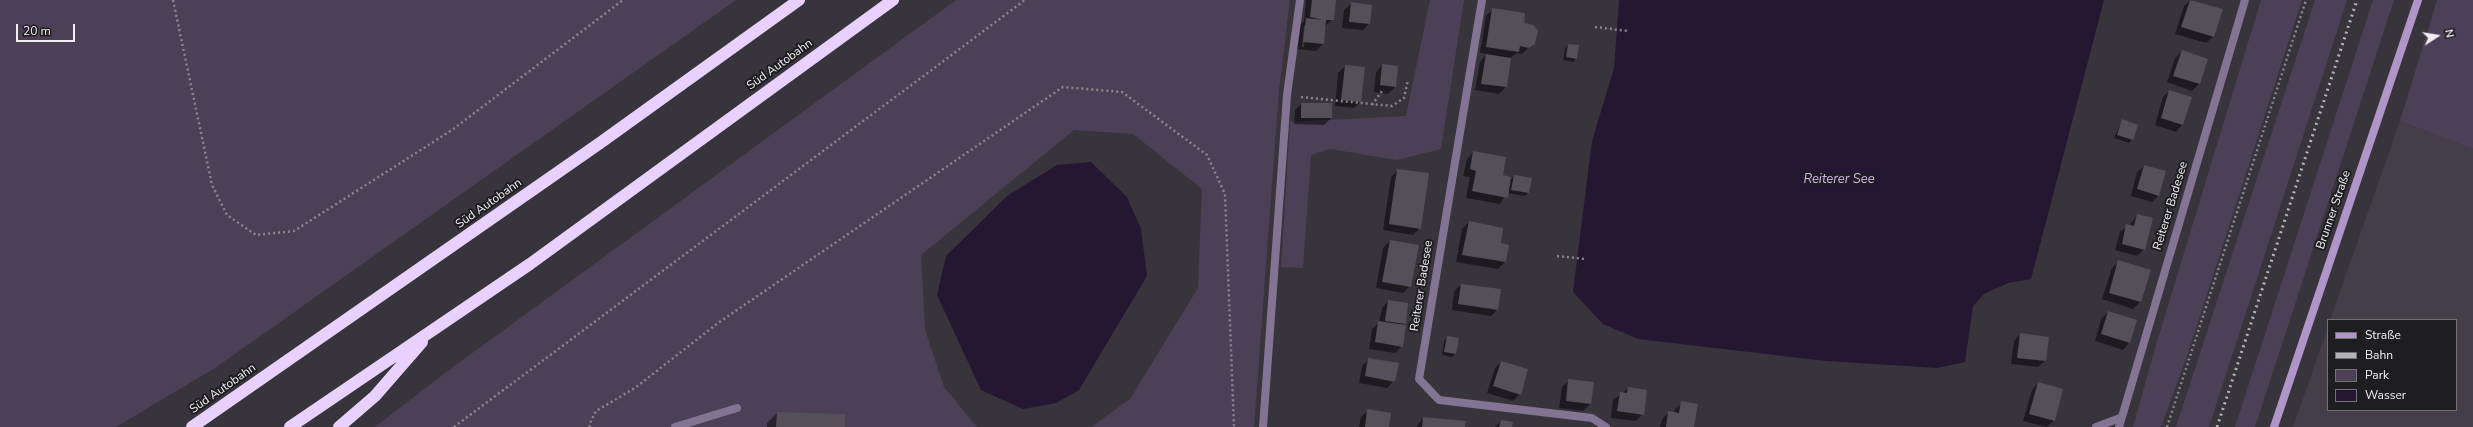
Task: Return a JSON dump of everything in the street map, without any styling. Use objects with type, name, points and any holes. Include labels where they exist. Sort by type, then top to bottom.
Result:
[{"type":"highway","name":"Süd Autobahn","points":[[192,427],[600,144],[799,0]]},
{"type":"highway","name":"Süd Autobahn","points":[[290,427],[530,264],[893,0]]},
{"type":"highway","points":[[339,427],[375,396],[433,330]]},
{"type":"main road","name":"Brunner Straße","points":[[2274,427],[2418,0]]},
{"type":"street","points":[[1263,427],[1287,95],[1300,0]]},
{"type":"street","name":"Reiterer Badesee","points":[[1482,0],[1419,379],[1439,400],[1592,418],[1606,427]]},
{"type":"street","name":"Reiterer Badesee","points":[[2096,427],[2119,423],[2245,0]]},
{"type":"street","points":[[675,427],[737,408]]},
{"type":"path","points":[[173,0],[212,185],[227,215],[256,235],[294,231],[452,130],[623,0]]},
{"type":"path","points":[[454,427],[1025,0]]},
{"type":"path","points":[[2167,427],[2306,0]]},
{"type":"path","points":[[1595,27],[1628,31]]},
{"type":"path","points":[[1287,95],[1392,106],[1404,98],[1408,80]]},
{"type":"path","points":[[590,427],[589,424],[596,411],[635,388],[718,323],[1063,87],[1122,92],[1206,155],[1225,194],[1234,427]]},
{"type":"path","points":[[1371,105],[1382,91]]},
{"type":"path","points":[[1557,256],[1585,259]]},
{"type":"shaded area","points":[[2400,121],[2473,149],[2473,427],[2293,427],[2327,330],[2327,411],[2457,411],[2457,319],[2330,319]]},
{"type":"green space","points":[[0,0],[736,0],[215,368],[116,427],[0,427]]},
{"type":"green space","points":[[956,0],[1290,0],[1279,90],[1254,427],[1091,427],[1130,399],[1198,288],[1202,189],[1133,134],[1074,130],[921,255],[925,330],[944,387],[977,427],[375,427],[445,373]]},
{"type":"green space","points":[[1430,0],[1464,0],[1441,149],[1397,160],[1330,149],[1311,155],[1303,268],[1281,267],[1290,122],[1406,116]]},
{"type":"green space","points":[[2261,0],[2302,0],[2188,353],[2161,427],[2133,427],[2156,345]]},
{"type":"green space","points":[[2315,0],[2347,0],[2209,427],[2176,427]]},
{"type":"green space","points":[[2373,0],[2394,0],[2255,427],[2235,427]]},
{"type":"green space","points":[[2437,0],[2473,0],[2473,149],[2400,121]]},
{"type":"water","name":"Reiterer See","points":[[1619,0],[2104,0],[2031,279],[2008,283],[1984,294],[1973,306],[1965,362],[1937,368],[1826,361],[1638,339],[1603,324],[1573,292],[1592,141],[1614,68]]},
{"type":"water","points":[[1091,162],[1127,197],[1141,229],[1147,276],[1079,390],[1056,403],[1023,409],[981,390],[937,295],[946,256],[1007,196],[1057,165]]},
{"type":"building","points":[[1312,0],[1336,0],[1334,20],[1326,20],[1324,44],[1303,42],[1306,18],[1323,20],[1310,17]]},
{"type":"building","points":[[2190,0],[2223,9],[2214,37],[2181,27]]},
{"type":"building","points":[[1351,2],[1372,5],[1370,24],[1349,22]]},
{"type":"building","points":[[1492,8],[1525,13],[1524,23],[1533,25],[1538,30],[1535,44],[1529,48],[1520,46],[1519,52],[1486,47]]},
{"type":"building","points":[[1568,44],[1579,45],[1577,59],[1566,57]]},
{"type":"building","points":[[2182,50],[2208,59],[2200,84],[2173,76]]},
{"type":"building","points":[[1486,54],[1511,58],[1507,87],[1481,84]]},
{"type":"building","points":[[1382,64],[1398,66],[1396,87],[1380,85]]},
{"type":"building","points":[[1345,65],[1365,67],[1361,102],[1341,100]]},
{"type":"building","points":[[2169,90],[2192,97],[2183,125],[2161,118]]},
{"type":"building","points":[[1301,103],[1332,103],[1332,118],[1301,118]]},
{"type":"building","points":[[2122,119],[2138,125],[2133,140],[2117,135]]},
{"type":"building","points":[[1473,151],[1506,157],[1503,175],[1511,177],[1508,198],[1472,191],[1476,171],[1470,169]]},
{"type":"building","points":[[2144,165],[2166,171],[2159,196],[2137,189]]},
{"type":"building","points":[[1397,169],[1429,173],[1421,229],[1389,224]]},
{"type":"building","points":[[1514,175],[1532,178],[1529,193],[1511,190]]},
{"type":"building","points":[[2137,214],[2153,218],[2145,250],[2122,244],[2126,224],[2134,226]]},
{"type":"building","points":[[1469,221],[1503,228],[1501,243],[1509,245],[1506,262],[1462,255]]},
{"type":"building","points":[[1390,240],[1419,245],[1411,287],[1382,282]]},
{"type":"building","points":[[2118,260],[2151,270],[2141,302],[2109,293]]},
{"type":"building","points":[[1461,284],[1501,289],[1498,310],[1458,304]]},
{"type":"building","points":[[1388,300],[1408,303],[1406,324],[1385,321]]},
{"type":"building","points":[[2108,311],[2137,320],[2130,343],[2101,334]]},
{"type":"building","points":[[1378,321],[1406,325],[1403,347],[1375,342]]},
{"type":"building","points":[[2020,333],[2049,337],[2046,361],[2017,358]]},
{"type":"building","points":[[1447,336],[1459,338],[1456,354],[1444,352]]},
{"type":"building","points":[[1368,358],[1399,363],[1395,382],[1365,376]]},
{"type":"building","points":[[1501,361],[1528,369],[1521,395],[1493,386]]},
{"type":"building","points":[[1568,379],[1594,382],[1591,404],[1566,401]]},
{"type":"building","points":[[2038,382],[2063,389],[2055,421],[2029,414]]},
{"type":"building","points":[[1628,387],[1647,390],[1644,415],[1617,411],[1620,392],[1627,393]]},
{"type":"building","points":[[1681,401],[1698,404],[1694,427],[1666,427],[1668,411],[1679,413]]},
{"type":"building","points":[[1367,409],[1391,413],[1389,427],[1365,427]]},
{"type":"building","points":[[777,412],[845,414],[845,427],[776,427]]},
{"type":"building","points":[[1423,417],[1466,421],[1465,427],[1422,427]]},
{"type":"building","points":[[1501,420],[1513,422],[1512,427],[1499,427]]},
{"type":"railway","points":[[2217,427],[2357,0]]}]
